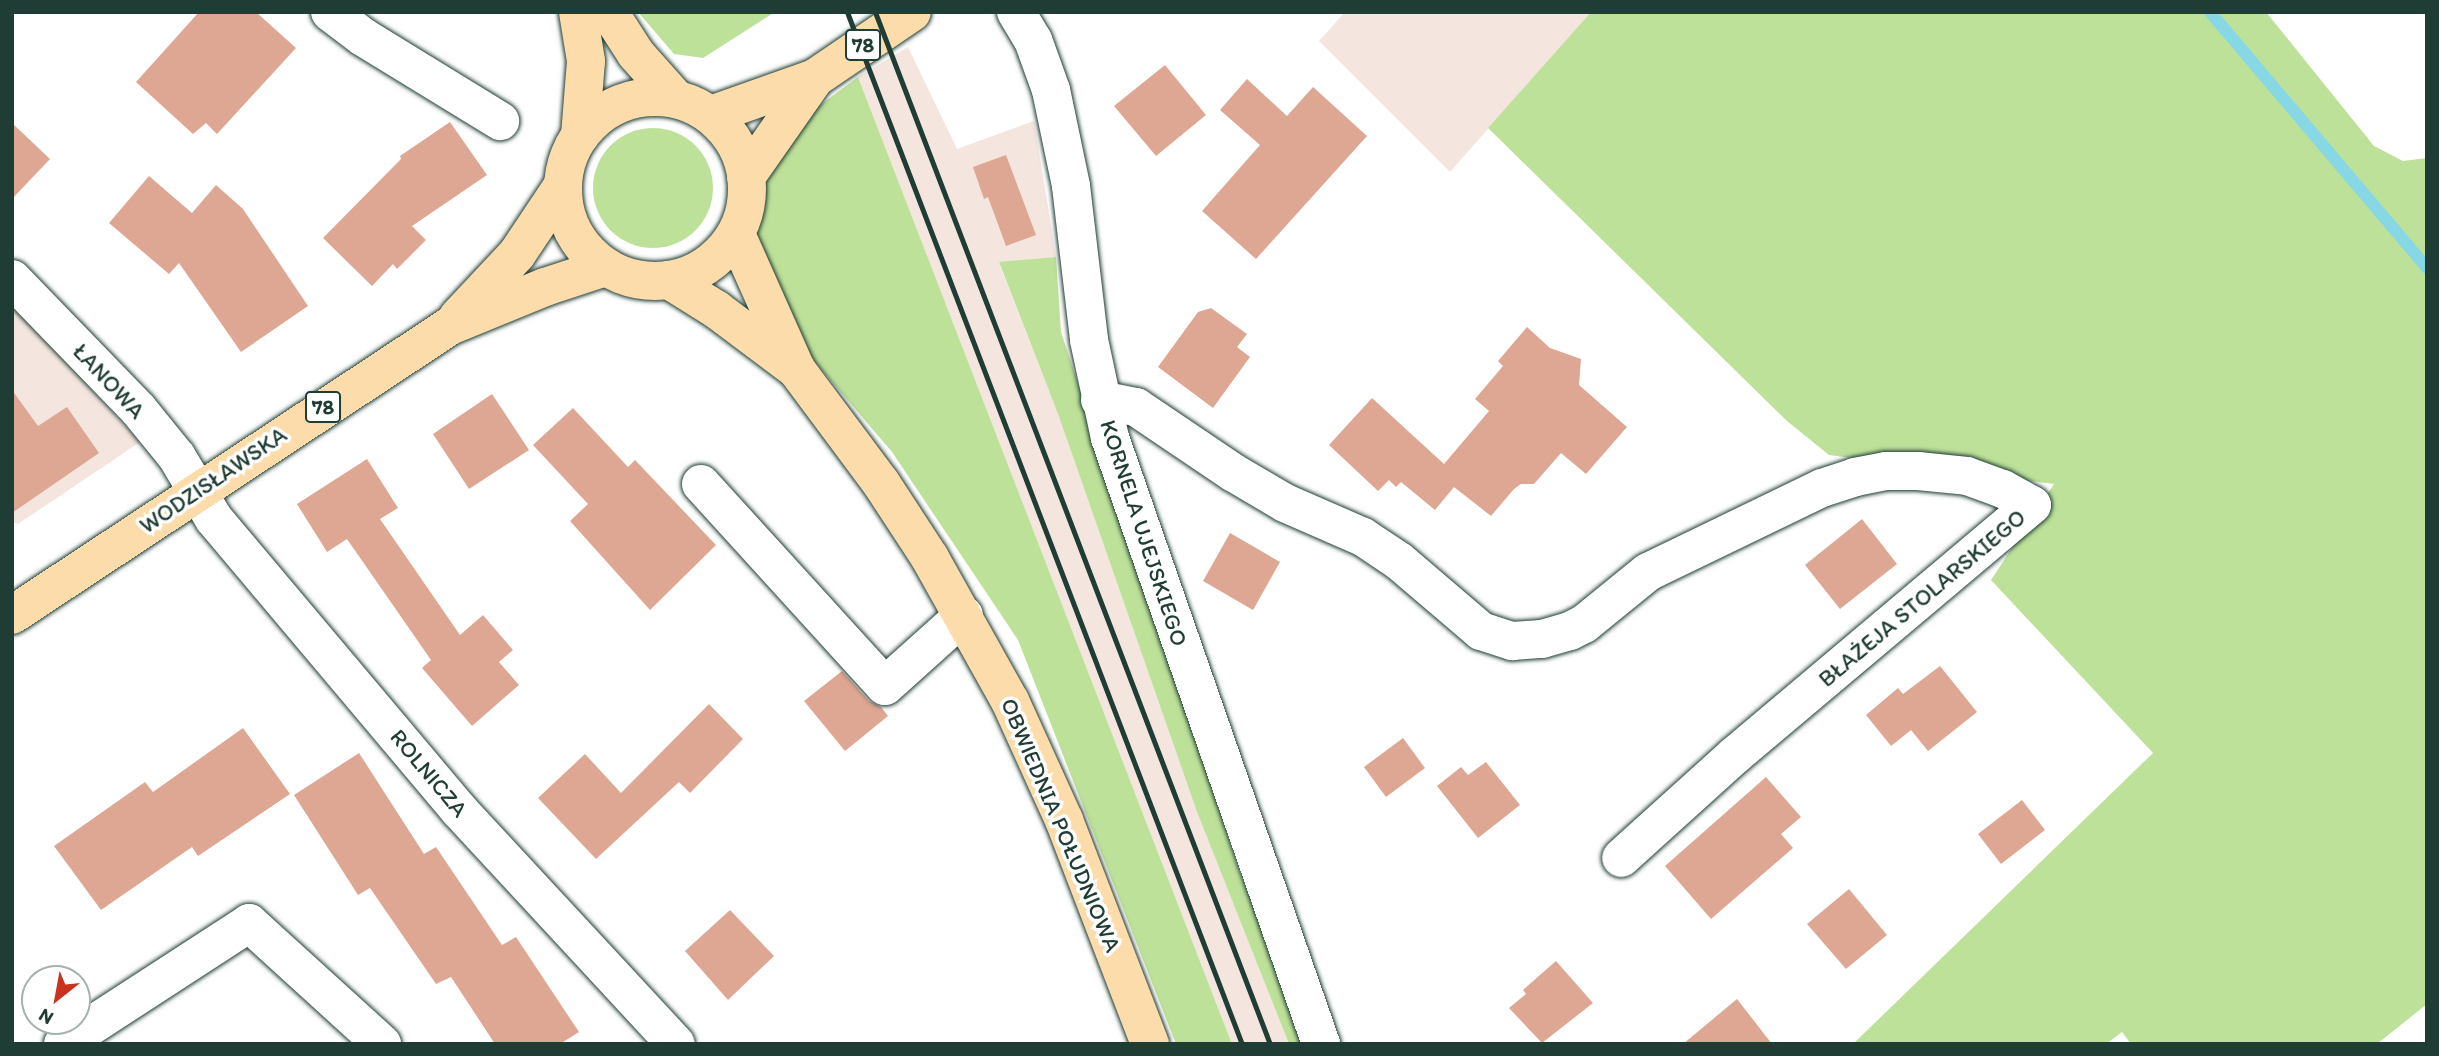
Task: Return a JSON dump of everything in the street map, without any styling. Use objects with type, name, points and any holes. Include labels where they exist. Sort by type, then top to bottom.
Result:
[{"type":"main road","points":[[578,12],[586,61],[580,136]]},
{"type":"main road","points":[[610,12],[635,54],[676,99]]},
{"type":"main road","name":"78","points":[[711,115],[815,78],[912,12]]},
{"type":"main road","name":"78","points":[[747,177],[815,78]]},
{"type":"main road","name":"78","points":[[656,96],[676,99],[711,115],[736,144],[747,177],[745,208],[736,234],[722,253],[706,265],[668,280],[635,278],[606,267],[586,249],[572,229],[565,207],[563,185],[568,157],[580,136],[601,114],[627,101],[656,96]]},
{"type":"main road","name":"WODZISŁAWSKA","points":[[450,326],[517,254],[563,185]]},
{"type":"main road","name":"OBWIEDNIA POŁUDNIOWA","points":[[736,234],[796,369],[881,483],[964,615],[1038,760],[1150,1044]]},
{"type":"main road","name":"WODZISŁAWSKA","points":[[12,615],[197,490],[450,326],[545,287],[606,267]]},
{"type":"main road","name":"OBWIEDNIA POŁUDNIOWA","points":[[668,280],[717,310],[796,369]]},
{"type":"street","points":[[330,12],[363,37],[500,121]]},
{"type":"street","name":"KORNELA UJEJSKIEGO","points":[[1016,12],[1033,40],[1054,102],[1071,186],[1081,285],[1100,400],[1154,571],[1321,1044]]},
{"type":"street","name":"ŁANOWA","points":[[12,279],[138,409],[177,457],[197,490]]},
{"type":"street","name":"BŁAŻEJA STOLARSKIEGO","points":[[1100,400],[1136,407],[1275,497],[1363,537],[1399,561],[1481,631],[1512,641],[1542,639],[1570,631],[1584,624],[1648,572],[1822,488],[1855,477],[1886,471],[1967,476],[2003,489],[2032,505],[1734,756],[1621,858]]},
{"type":"street","points":[[701,484],[885,686],[964,615]]},
{"type":"street","name":"ROLNICZA","points":[[197,490],[214,519],[459,810],[676,1044]]},
{"type":"street","points":[[63,1044],[249,923],[382,1044]]},
{"type":"shaded area","points":[[1345,12],[1591,12],[1450,172],[1319,41]]},
{"type":"shaded area","points":[[908,47],[957,149],[1034,121],[1056,257],[999,263],[1058,414],[1197,812],[1289,1044],[1232,1044],[858,77]]},
{"type":"shaded area","points":[[12,304],[140,442],[18,524],[12,522]]},
{"type":"green space","points":[[638,12],[775,12],[703,58],[674,54]]},
{"type":"green space","points":[[1591,12],[2266,12],[2374,146],[2403,161],[2427,158],[2427,1004],[2377,1044],[2131,1044],[2122,1032],[2106,1044],[1853,1044],[2153,753],[1991,580],[2054,484],[1829,455],[1787,421],[1488,128]]},
{"type":"green space","points":[[858,77],[1232,1044],[1176,1044],[1018,640],[892,452],[798,342],[755,246],[763,176],[807,115]]},
{"type":"green space","points":[[653,128],[676,133],[695,146],[708,165],[713,188],[708,211],[695,230],[676,243],[653,248],[630,243],[611,230],[598,211],[593,188],[598,165],[611,146],[630,133]]},
{"type":"green space","points":[[1056,257],[1061,332],[1239,870],[1307,1044],[1289,1044],[1197,812],[1058,414],[999,262]]},
{"type":"building","points":[[199,12],[256,12],[296,48],[217,134],[206,123],[193,134],[136,82]]},
{"type":"building","points":[[1165,65],[1206,115],[1156,156],[1114,106]]},
{"type":"building","points":[[1247,79],[1287,116],[1313,87],[1367,136],[1256,259],[1202,211],[1260,145],[1220,110]]},
{"type":"building","points":[[450,122],[487,175],[412,226],[426,240],[397,269],[393,264],[372,286],[323,238],[401,159],[400,156]]},
{"type":"building","points":[[12,123],[50,159],[12,199]]},
{"type":"building","points":[[1006,155],[1036,235],[1006,246],[988,197],[984,199],[973,167]]},
{"type":"building","points":[[149,176],[192,213],[216,185],[243,209],[308,306],[241,352],[179,263],[169,274],[109,223]]},
{"type":"building","points":[[1211,308],[1247,334],[1237,347],[1250,357],[1213,408],[1158,367],[1198,312]]},
{"type":"building","points":[[1527,327],[1550,348],[1581,359],[1579,385],[1627,427],[1586,474],[1561,453],[1534,484],[1521,484],[1514,489],[1491,516],[1454,487],[1435,510],[1401,482],[1396,487],[1389,480],[1378,491],[1329,445],[1372,398],[1444,464],[1489,411],[1475,399],[1503,366],[1498,361]]},
{"type":"building","points":[[12,390],[38,426],[67,407],[99,453],[12,513]]},
{"type":"building","points":[[492,394],[529,450],[469,489],[433,434]]},
{"type":"building","points":[[573,408],[628,467],[635,460],[716,545],[650,610],[570,521],[588,504],[533,445]]},
{"type":"building","points":[[367,459],[398,508],[380,519],[460,635],[483,615],[513,650],[499,662],[519,685],[472,726],[422,668],[431,660],[347,539],[327,552],[297,504]]},
{"type":"building","points":[[1862,519],[1897,564],[1840,609],[1805,565]]},
{"type":"building","points":[[1230,533],[1280,562],[1253,610],[1203,581]]},
{"type":"building","points":[[1940,666],[1977,712],[1928,751],[1911,730],[1891,746],[1866,715],[1898,688],[1903,694]]},
{"type":"building","points":[[842,671],[869,701],[881,707],[888,716],[845,751],[804,701]]},
{"type":"building","points":[[709,704],[743,739],[690,793],[679,782],[596,859],[538,798],[585,754],[621,793]]},
{"type":"building","points":[[243,728],[290,794],[198,856],[192,847],[101,910],[54,846],[145,782],[153,792]]},
{"type":"building","points":[[1403,738],[1425,768],[1386,797],[1364,767]]},
{"type":"building","points":[[359,753],[424,854],[436,847],[502,945],[516,937],[579,1032],[560,1044],[495,1044],[451,977],[436,984],[370,888],[358,895],[294,795]]},
{"type":"building","points":[[1486,762],[1520,805],[1478,838],[1437,786],[1461,767],[1468,775]]},
{"type":"building","points":[[1766,777],[1801,817],[1781,834],[1793,848],[1711,919],[1665,866]]},
{"type":"building","points":[[2022,800],[2045,830],[2001,864],[1978,834]]},
{"type":"building","points":[[1849,889],[1887,935],[1846,969],[1807,924]]},
{"type":"building","points":[[730,910],[774,956],[728,1000],[685,951]]},
{"type":"building","points":[[1556,961],[1593,1003],[1542,1043],[1509,1008],[1526,994],[1523,990]]},
{"type":"building","points":[[1737,999],[1772,1044],[1683,1044]]},
{"type":"waterway","points":[[2210,12],[2427,268]]},
{"type":"railway","points":[[847,12],[1242,1044]]},
{"type":"railway","points":[[875,12],[1270,1044]]}]
